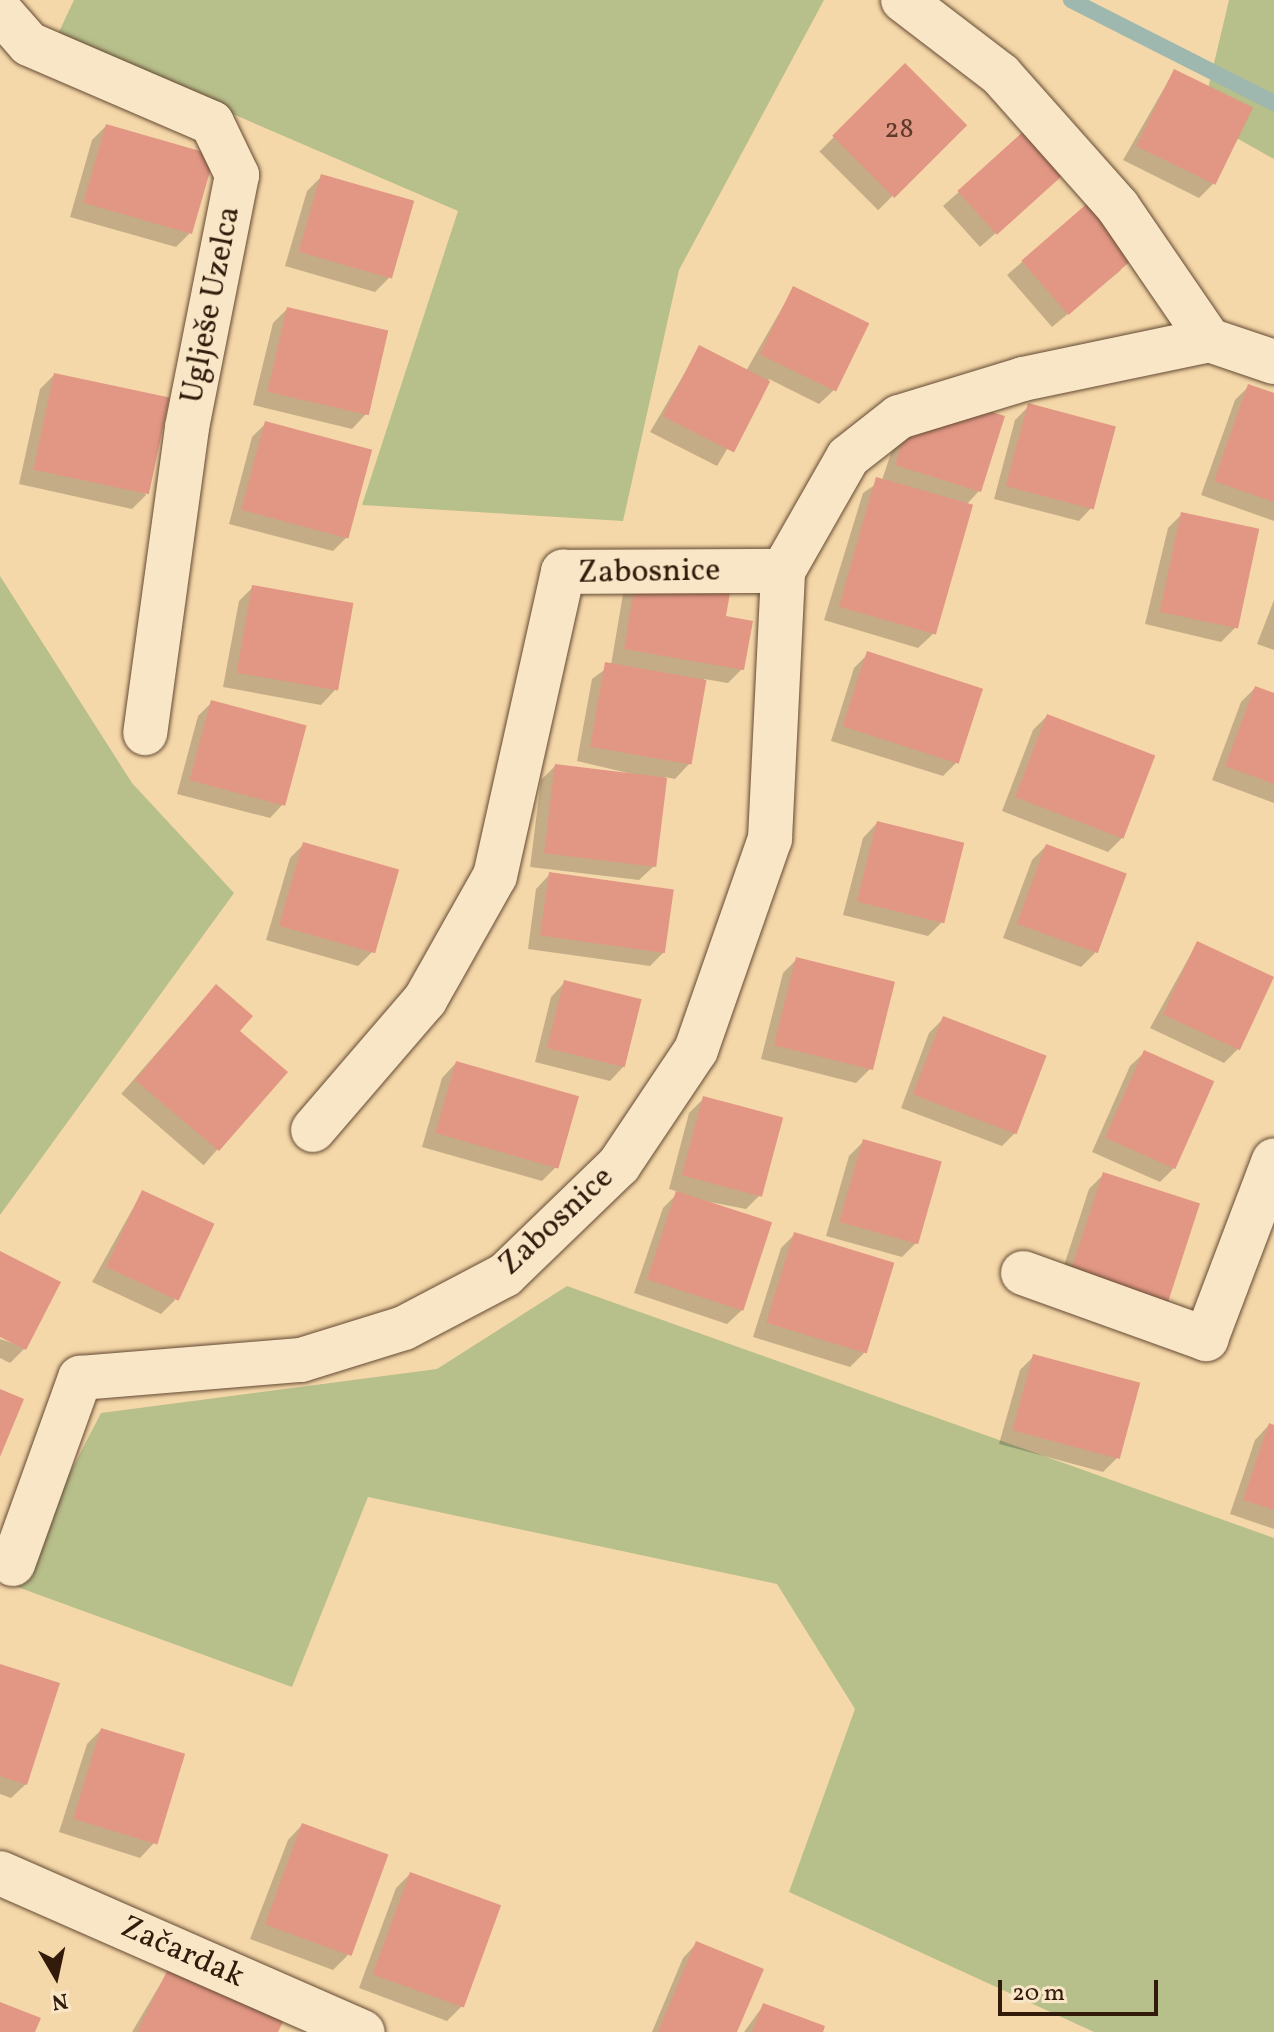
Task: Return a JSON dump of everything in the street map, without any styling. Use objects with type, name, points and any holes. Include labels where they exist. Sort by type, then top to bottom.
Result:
[{"type":"street","points":[[903,0],[1001,75],[1118,207],[1209,340],[1274,362]]},
{"type":"street","name":"Uglješe Uzelca","points":[[0,11],[29,44],[212,123],[237,175],[187,428],[145,733]]},
{"type":"street","name":"Zabosnice","points":[[13,1564],[80,1378],[301,1360],[404,1328],[505,1275],[619,1165],[696,1050],[770,839],[783,571],[848,457],[899,417],[1023,379],[1209,340]]},
{"type":"street","name":"Zabosnice","points":[[313,1130],[425,1000],[495,876],[563,572],[783,571]]},
{"type":"street","points":[[1023,1273],[1206,1339],[1274,1160]]},
{"type":"street","name":"Začardak","points":[[0,1873],[363,2032]]},
{"type":"green space","points":[[74,0],[824,0],[679,270],[623,521],[362,505],[458,211],[56,38]]},
{"type":"green space","points":[[1229,0],[1274,0],[1274,159],[1201,118]]},
{"type":"green space","points":[[0,576],[132,783],[234,893],[0,1215]]},
{"type":"green space","points":[[567,1286],[1274,1538],[1274,2032],[1094,2032],[789,1892],[855,1709],[777,1584],[368,1497],[292,1687],[12,1585],[101,1413],[437,1369]]},
{"type":"building","points":[[905,63],[967,125],[894,198],[832,136]]},
{"type":"building","points":[[1174,69],[1253,108],[1215,185],[1136,146]]},
{"type":"building","points":[[106,124],[215,155],[192,234],[83,203]]},
{"type":"building","points":[[1025,130],[1064,174],[997,235],[957,191]]},
{"type":"building","points":[[321,174],[414,201],[392,279],[299,252]]},
{"type":"building","points":[[1090,201],[1137,255],[1069,315],[1021,261]]},
{"type":"building","points":[[793,286],[869,323],[836,392],[760,354]]},
{"type":"building","points":[[287,307],[388,330],[369,415],[267,392]]},
{"type":"building","points":[[699,345],[770,381],[734,453],[663,416]]},
{"type":"building","points":[[54,373],[169,398],[149,494],[33,470]]},
{"type":"building","points":[[1248,384],[1274,393],[1274,502],[1214,481]]},
{"type":"building","points":[[1028,403],[1116,427],[1094,510],[1006,486]]},
{"type":"building","points":[[976,407],[1005,416],[981,492],[895,465],[904,436]]},
{"type":"building","points":[[265,421],[372,450],[348,539],[241,510]]},
{"type":"building","points":[[876,477],[973,505],[936,635],[839,607]]},
{"type":"building","points":[[1181,512],[1259,529],[1238,628],[1160,612]]},
{"type":"building","points":[[636,578],[730,593],[726,616],[753,621],[744,670],[624,649]]},
{"type":"building","points":[[252,585],[353,603],[338,691],[237,673]]},
{"type":"building","points":[[867,651],[983,689],[959,764],[843,726]]},
{"type":"building","points":[[605,662],[706,680],[692,765],[590,747]]},
{"type":"building","points":[[1255,686],[1274,693],[1274,784],[1225,766]]},
{"type":"building","points":[[211,700],[307,726],[285,806],[190,780]]},
{"type":"building","points":[[1047,714],[1155,756],[1123,839],[1015,797]]},
{"type":"building","points":[[555,764],[667,778],[656,867],[544,853]]},
{"type":"building","points":[[877,821],[964,843],[944,923],[857,902]]},
{"type":"building","points":[[303,842],[399,870],[375,953],[279,926]]},
{"type":"building","points":[[1046,844],[1127,873],[1098,953],[1017,924]]},
{"type":"building","points":[[549,872],[674,890],[665,953],[540,935]]},
{"type":"building","points":[[1197,941],[1274,977],[1240,1050],[1163,1014]]},
{"type":"building","points":[[796,957],[895,982],[873,1070],[774,1045]]},
{"type":"building","points":[[564,980],[642,999],[625,1067],[547,1048]]},
{"type":"building","points":[[216,984],[253,1016],[240,1031],[288,1072],[219,1151],[135,1080]]},
{"type":"building","points":[[943,1016],[1047,1056],[1017,1134],[913,1094]]},
{"type":"building","points":[[1144,1050],[1214,1081],[1175,1169],[1105,1138]]},
{"type":"building","points":[[456,1061],[579,1096],[558,1168],[435,1133]]},
{"type":"building","points":[[703,1096],[783,1117],[762,1197],[682,1175]]},
{"type":"building","points":[[863,1139],[942,1162],[918,1244],[839,1222]]},
{"type":"building","points":[[1103,1172],[1200,1204],[1168,1301],[1071,1270]]},
{"type":"building","points":[[142,1190],[215,1224],[179,1301],[106,1267]]},
{"type":"building","points":[[676,1191],[772,1222],[743,1311],[647,1279]]},
{"type":"building","points":[[794,1232],[894,1263],[867,1354],[766,1323]]},
{"type":"building","points":[[0,1251],[61,1282],[26,1350],[0,1337]]},
{"type":"building","points":[[1033,1354],[1140,1383],[1120,1459],[1013,1430]]},
{"type":"building","points":[[0,1389],[24,1399],[0,1457]]},
{"type":"building","points":[[1269,1423],[1274,1425],[1274,1510],[1243,1500]]},
{"type":"building","points":[[0,1664],[60,1683],[27,1785],[0,1776]]},
{"type":"building","points":[[101,1728],[185,1754],[157,1845],[73,1819]]},
{"type":"building","points":[[302,1823],[388,1854],[352,1956],[265,1924]]},
{"type":"building","points":[[410,1872],[501,1905],[464,2008],[373,1974]]},
{"type":"building","points":[[696,1941],[764,1969],[737,2032],[658,2032]]},
{"type":"building","points":[[171,1963],[285,2018],[278,2032],[137,2032]]},
{"type":"building","points":[[0,2002],[41,2018],[35,2032],[0,2032]]},
{"type":"building","points":[[763,2003],[825,2026],[823,2032],[752,2032]]},
{"type":"waterway","points":[[1071,0],[1274,103]]}]
